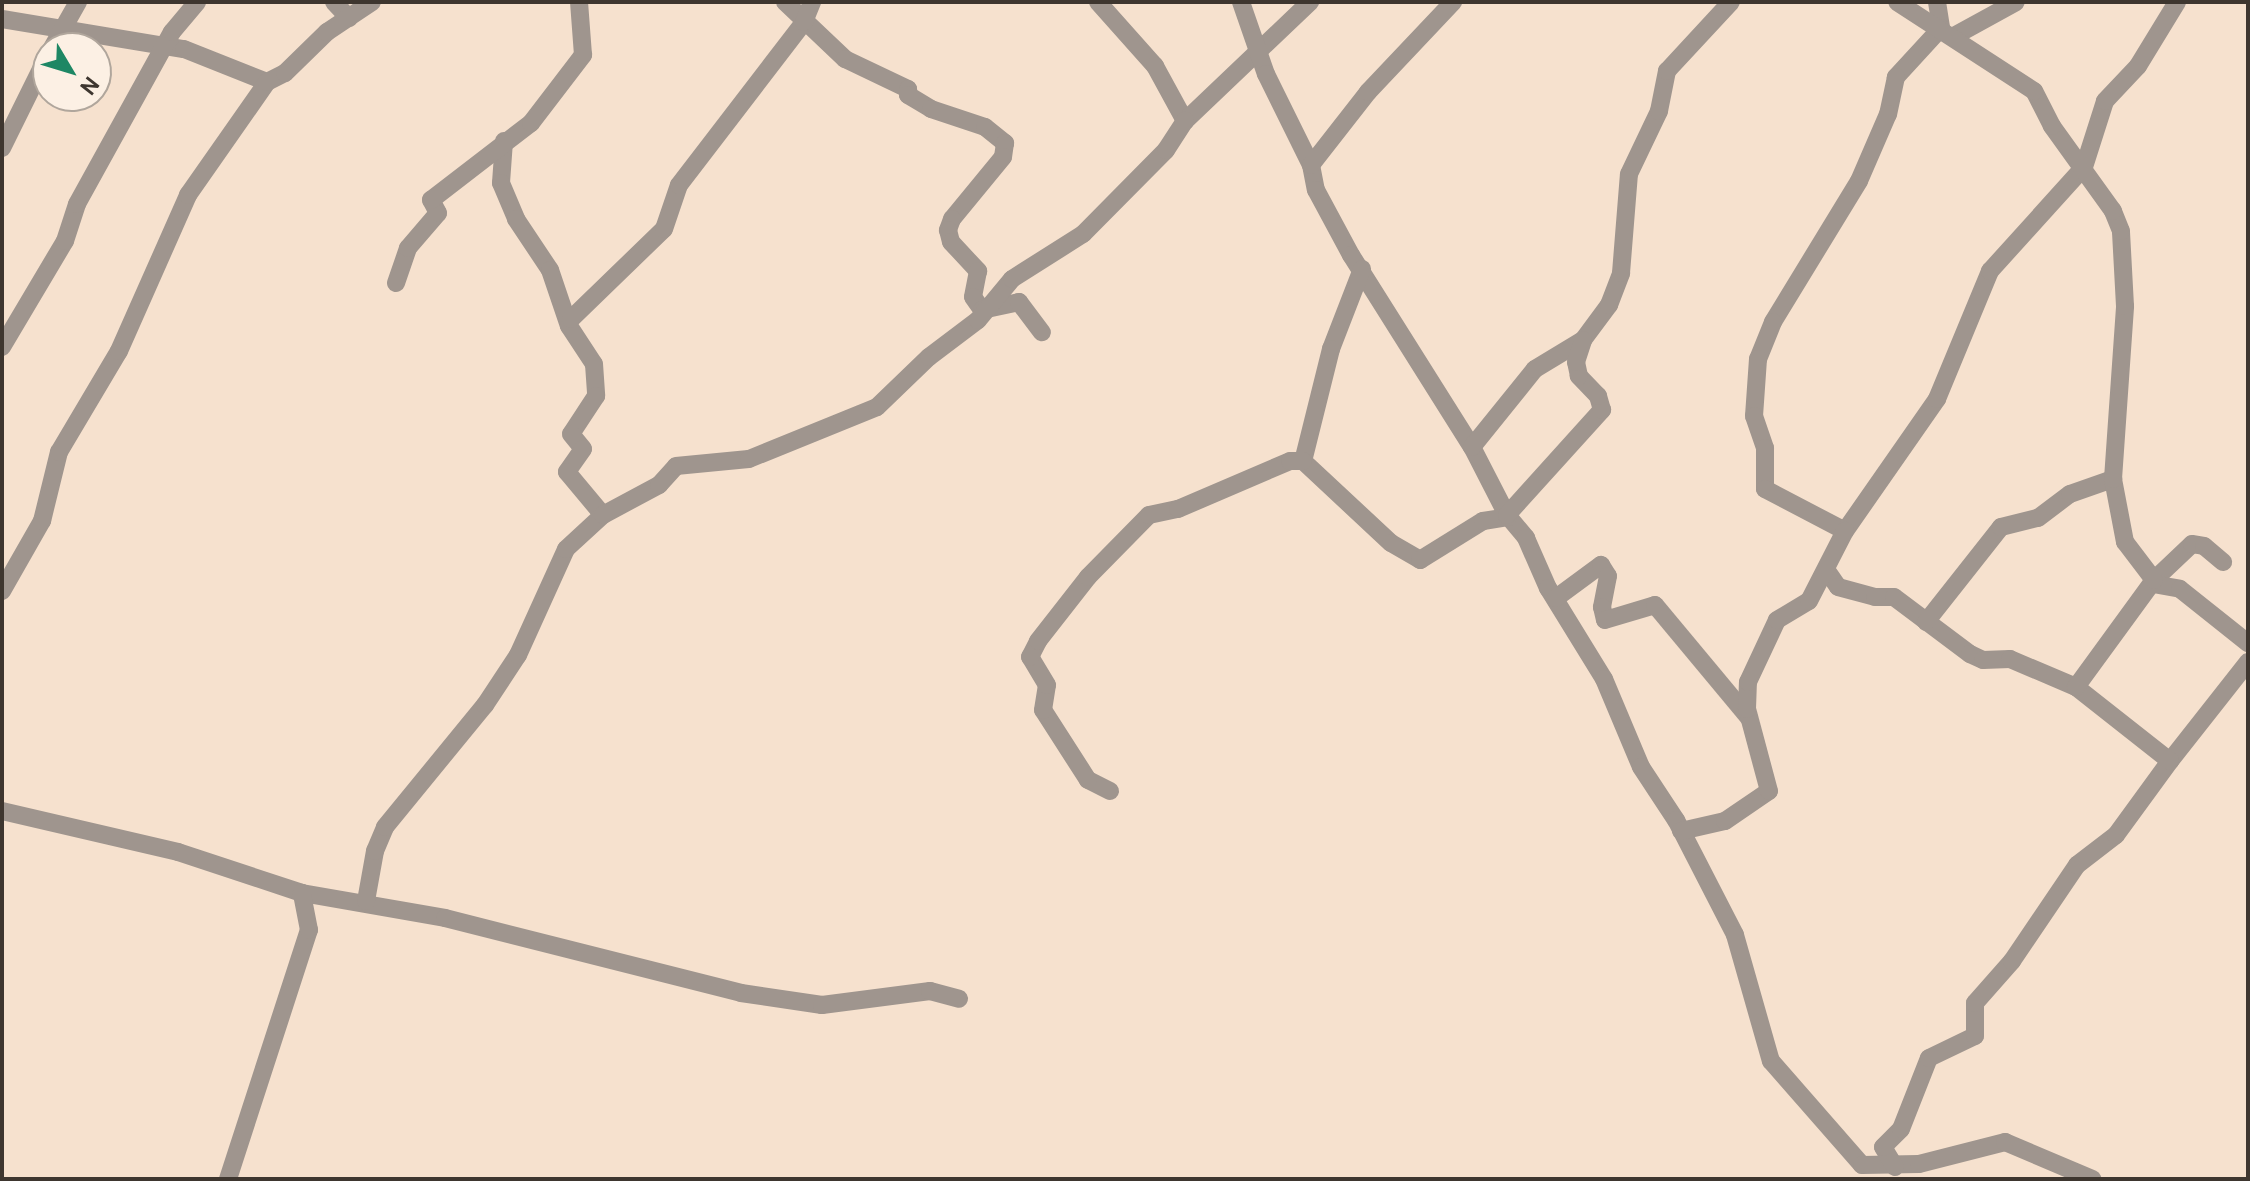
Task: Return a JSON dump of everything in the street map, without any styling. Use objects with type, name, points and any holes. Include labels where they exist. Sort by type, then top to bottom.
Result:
[{"type":"street","points":[[2,9],[4,2]]},
{"type":"street","points":[[61,32],[78,2]]},
{"type":"street","points":[[2,347],[65,241],[77,204],[164,48],[197,2]]},
{"type":"street","points":[[334,2],[349,18]]},
{"type":"street","points":[[2,591],[42,521],[59,452],[119,351],[178,212],[267,82],[285,73],[372,2]]},
{"type":"street","points":[[396,283],[408,248],[438,213],[431,200],[531,123],[583,55],[579,2]]},
{"type":"street","points":[[785,2],[845,59],[908,89],[908,95],[931,109],[985,127],[1005,143],[1003,157],[952,219],[948,230],[951,242],[978,271],[973,297],[982,310]]},
{"type":"street","points":[[603,515],[567,472],[583,449],[571,434],[598,387],[594,364],[569,326],[571,319],[664,229],[679,185],[804,22],[812,2]]},
{"type":"street","points":[[1098,2],[1155,66],[1185,121]]},
{"type":"street","points":[[1241,2],[1258,50],[1311,165],[1316,190],[1472,447],[1508,516],[1526,538],[1556,598],[1604,679],[1641,767],[1681,831],[1748,965],[1771,1061],[1855,1159],[1895,1167],[2005,1142],[2092,1179]]},
{"type":"street","points":[[366,901],[385,827],[485,705],[518,655],[566,549],[603,515],[659,485],[676,466],[749,459],[818,428],[859,418],[978,320],[982,310],[1037,260],[1083,234],[1166,150],[1185,121],[1191,120],[1258,50],[1310,2]]},
{"type":"street","points":[[1311,165],[1368,92],[1453,2]]},
{"type":"street","points":[[1110,791],[1088,780],[1043,710],[1047,685],[1030,657],[1038,641],[1088,577],[1149,515],[1178,509],[1290,461],[1303,461],[1391,543],[1420,560],[1483,521],[1508,516],[1602,410],[1598,396],[1579,376],[1576,362],[1583,340],[1618,291],[1629,174],[1659,111],[1667,71],[1707,33],[1731,2]]},
{"type":"street","points":[[1897,2],[1948,32],[2034,91],[2052,126],[2084,167],[2121,231],[2125,306],[2113,479],[2125,542],[2154,582],[2180,589],[2248,643]]},
{"type":"street","points":[[1937,2],[1948,32]]},
{"type":"street","points":[[1845,531],[1765,489],[1765,448],[1754,416],[1758,359],[1773,322],[1859,181],[1888,114],[1896,77],[1948,32],[2016,2]]},
{"type":"street","points":[[1681,831],[1725,821],[1769,791],[1749,718],[1748,682],[1777,620],[1809,601],[1845,531],[1937,399],[1990,271],[2084,167],[2105,101],[2138,66],[2177,2]]},
{"type":"street","points":[[2,19],[35,32]]},
{"type":"street","points":[[112,44],[164,48],[228,62],[267,82]]},
{"type":"street","points":[[2,148],[32,87]]},
{"type":"street","points":[[504,141],[501,183],[571,319]]},
{"type":"street","points":[[1303,461],[1331,349],[1362,269]]},
{"type":"street","points":[[982,310],[1019,302],[1042,332]]},
{"type":"street","points":[[1472,447],[1535,369],[1583,340]]},
{"type":"street","points":[[1926,622],[2001,527],[2038,518],[2070,494],[2113,479]]},
{"type":"street","points":[[2076,687],[2154,582],[2192,544],[2204,546],[2223,562]]},
{"type":"street","points":[[1556,598],[1601,565],[1608,576],[1602,607],[1605,620],[1655,605],[1749,718]]},
{"type":"street","points":[[1827,571],[1838,587],[1875,597],[1894,597],[1983,660],[2010,659],[2076,687],[2170,761]]},
{"type":"street","points":[[1895,1167],[1883,1147],[1901,1129],[1929,1058],[1975,1036],[1975,1003],[2012,961],[2077,865],[2116,835],[2248,662]]},
{"type":"street","points":[[2,811],[178,852],[302,893],[366,901],[574,947],[741,993],[822,1005],[930,991],[959,999]]},
{"type":"street","points":[[228,1179],[309,930],[302,893]]}]
